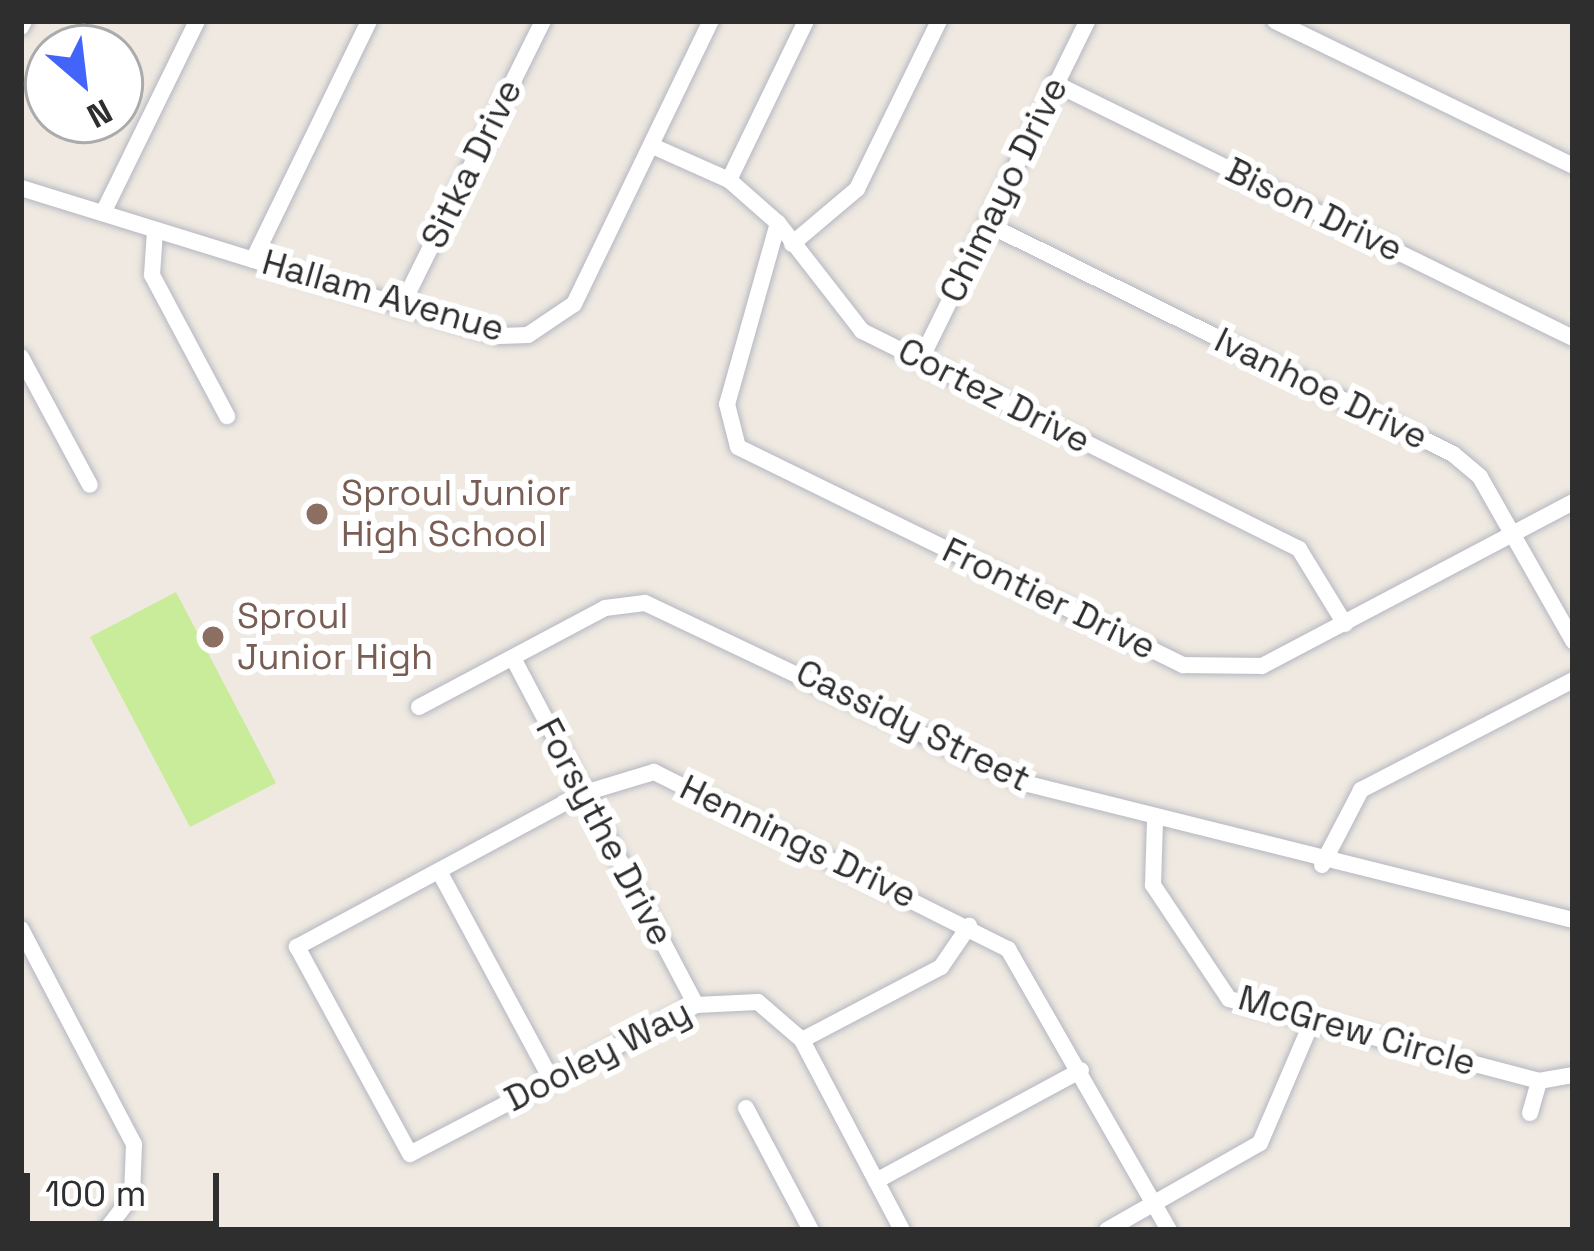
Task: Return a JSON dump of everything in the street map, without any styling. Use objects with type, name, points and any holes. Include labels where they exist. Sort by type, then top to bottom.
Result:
[{"type":"street","points":[[103,213],[197,21]]},
{"type":"street","points":[[254,260],[369,21]]},
{"type":"street","name":"Sitka Drive","points":[[401,307],[543,21]]},
{"type":"street","name":"Hallam Avenue","points":[[21,188],[499,336],[550,326],[574,304],[657,148],[711,21]]},
{"type":"street","points":[[729,180],[806,21]]},
{"type":"street","points":[[792,244],[857,190],[940,21]]},
{"type":"street","name":"Chimayo Drive","points":[[922,359],[1087,21]]},
{"type":"street","points":[[1275,21],[1573,166]]},
{"type":"street","name":"Bison Drive","points":[[1054,83],[1573,338]]},
{"type":"street","name":"Cortez Drive","points":[[657,148],[729,180],[778,224],[838,311],[922,359],[1299,549],[1345,624]]},
{"type":"street","name":"Frontier Drive","points":[[778,224],[727,404],[738,447],[1183,665],[1262,666],[1573,502]]},
{"type":"street","name":"Ivanhoe Drive","points":[[989,225],[1454,454],[1514,533],[1573,641]]},
{"type":"street","points":[[155,232],[152,275],[227,416]]},
{"type":"street","points":[[21,357],[90,484]]},
{"type":"street","name":"Cassidy Street","points":[[419,707],[605,608],[670,608],[1024,783],[1322,865],[1573,920]]},
{"type":"street","name":"Forsythe Drive","points":[[513,658],[696,1004]]},
{"type":"street","points":[[1322,865],[1361,790],[1573,680]]},
{"type":"street","name":"Hennings Drive","points":[[297,946],[581,794],[655,772],[969,926],[1030,973],[1169,1230]]},
{"type":"street","name":"McGrew Circle","points":[[1155,821],[1153,885],[1214,987],[1311,1024],[1539,1081],[1573,1075]]},
{"type":"street","points":[[440,871],[550,1079]]},
{"type":"street","points":[[802,1040],[941,967],[969,926]]},
{"type":"street","points":[[21,929],[134,1144],[133,1196],[106,1230]]},
{"type":"street","name":"Dooley Way","points":[[297,946],[410,1154],[696,1004],[758,1002],[802,1040],[902,1230]]},
{"type":"street","points":[[1107,1230],[1260,1143],[1311,1024]]},
{"type":"street","points":[[876,1181],[1081,1070]]},
{"type":"street","points":[[1530,1113],[1539,1081]]},
{"type":"street","points":[[746,1108],[811,1230]]},
{"type":"green space","points":[[176,592],[276,783],[190,827],[90,637]]},
{"type":"place","name":"Sproul Junior High School","points":[[317,514]]},
{"type":"place","name":"Sproul Junior High","points":[[213,637]]}]
